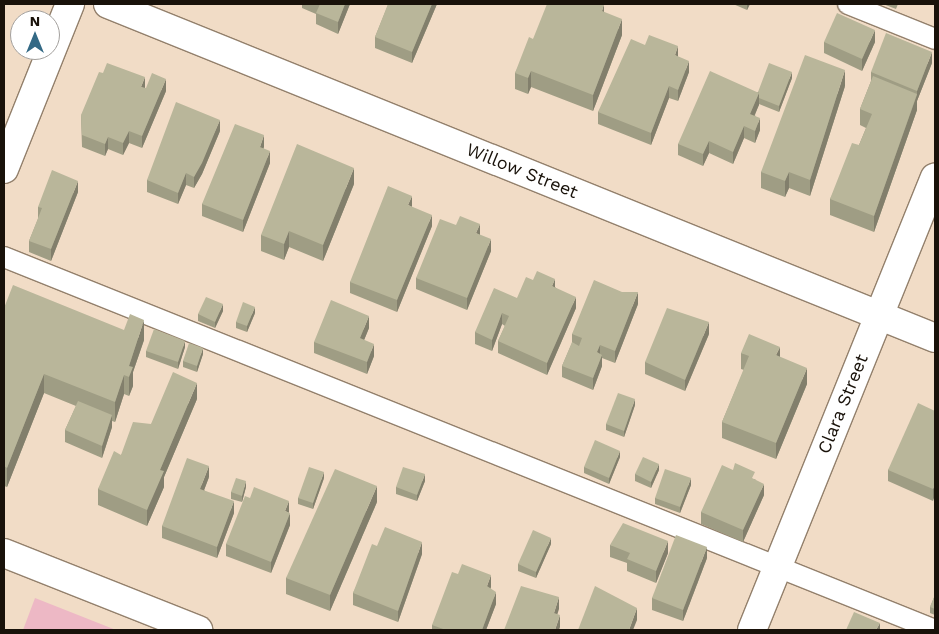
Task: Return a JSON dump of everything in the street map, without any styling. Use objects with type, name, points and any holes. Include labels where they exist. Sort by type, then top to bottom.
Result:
[{"type":"street","points":[[4,169],[70,4]]},
{"type":"street","name":"Willow Street","points":[[108,4],[935,338]]},
{"type":"street","name":"Clara Street","points":[[752,630],[935,178]]},
{"type":"street","points":[[4,553],[166,624],[198,630]]},
{"type":"lane","points":[[848,4],[935,39]]},
{"type":"lane","points":[[4,257],[935,630]]},
{"type":"shaded area","points":[[35,598],[116,630],[23,630]]},
{"type":"building","points":[[320,4],[345,4],[338,22],[316,13]]},
{"type":"building","points":[[388,4],[432,4],[412,52],[375,37]]},
{"type":"building","points":[[547,4],[604,4],[602,11],[622,19],[593,95],[531,71],[528,78],[515,73],[529,37],[533,39]]},
{"type":"building","points":[[837,13],[875,30],[862,59],[824,42]]},
{"type":"building","points":[[886,33],[932,52],[917,91],[871,72]]},
{"type":"building","points":[[649,35],[678,46],[675,55],[689,61],[678,90],[669,86],[651,133],[598,112],[631,39],[645,45]]},
{"type":"building","points":[[805,55],[845,70],[810,180],[789,172],[785,181],[761,172]]},
{"type":"building","points":[[107,63],[145,77],[141,87],[146,88],[152,73],[166,79],[142,136],[129,131],[123,143],[108,137],[105,144],[82,135],[81,115],[99,72],[103,73]]},
{"type":"building","points":[[769,63],[792,72],[779,106],[759,98],[758,92]]},
{"type":"building","points":[[710,71],[759,93],[750,114],[760,118],[755,131],[744,126],[733,152],[709,141],[703,154],[678,144]]},
{"type":"building","points":[[873,76],[917,94],[874,216],[830,199],[852,143],[859,145],[872,114],[860,109]]},
{"type":"building","points":[[176,102],[220,120],[194,177],[186,173],[178,193],[147,180]]},
{"type":"building","points":[[235,124],[264,135],[260,147],[270,151],[243,220],[202,204]]},
{"type":"building","points":[[297,144],[354,168],[323,245],[289,231],[284,244],[261,235]]},
{"type":"building","points":[[52,170],[78,181],[51,249],[29,241],[42,208],[38,207]]},
{"type":"building","points":[[388,186],[412,196],[408,205],[432,215],[397,300],[350,282]]},
{"type":"building","points":[[460,216],[480,224],[476,233],[491,239],[467,298],[416,278],[440,219],[456,225]]},
{"type":"building","points":[[537,271],[555,279],[552,286],[576,297],[547,363],[498,341],[509,316],[502,313],[492,340],[475,332],[494,288],[517,298],[526,277],[533,280]]},
{"type":"building","points":[[594,280],[622,292],[638,292],[615,351],[600,345],[597,352],[602,355],[593,378],[562,366],[572,342],[579,346],[582,338],[572,334]]},
{"type":"building","points":[[13,285],[124,330],[130,314],[144,320],[129,366],[133,367],[129,377],[124,375],[115,402],[44,374],[7,468],[4,466],[4,308]]},
{"type":"building","points":[[206,297],[223,304],[215,322],[198,314]]},
{"type":"building","points":[[331,300],[369,316],[360,338],[374,344],[367,362],[314,342]]},
{"type":"building","points":[[243,302],[255,307],[247,326],[236,322]]},
{"type":"building","points":[[667,308],[709,322],[685,380],[645,362]]},
{"type":"building","points":[[154,329],[185,341],[178,362],[146,351]]},
{"type":"building","points":[[749,334],[780,347],[776,355],[807,368],[776,443],[722,422],[749,356],[741,353]]},
{"type":"building","points":[[189,343],[203,348],[197,366],[183,361]]},
{"type":"building","points":[[173,372],[197,383],[160,470],[164,471],[147,510],[98,489],[114,451],[121,455],[133,422],[151,424]]},
{"type":"building","points":[[618,393],[635,399],[624,431],[606,424]]},
{"type":"building","points":[[78,401],[112,415],[102,446],[65,430]]},
{"type":"building","points":[[918,403],[935,411],[935,484],[933,489],[888,470]]},
{"type":"building","points":[[595,440],[620,451],[609,478],[584,467]]},
{"type":"building","points":[[643,457],[659,464],[651,482],[635,474]]},
{"type":"building","points":[[187,458],[209,466],[200,489],[234,501],[217,547],[162,526]]},
{"type":"building","points":[[735,463],[755,472],[752,478],[764,484],[743,530],[701,512],[722,465],[733,470]]},
{"type":"building","points":[[309,467],[324,472],[313,503],[298,498]]},
{"type":"building","points":[[403,467],[425,474],[417,495],[396,487]]},
{"type":"building","points":[[335,469],[377,486],[330,595],[286,578]]},
{"type":"building","points":[[665,469],[691,478],[680,507],[655,498]]},
{"type":"building","points":[[236,478],[246,481],[242,496],[231,492]]},
{"type":"building","points":[[254,487],[289,501],[285,511],[290,513],[271,562],[226,544],[245,496],[250,498]]},
{"type":"building","points":[[623,523],[668,541],[656,571],[627,559],[630,553],[610,545]]},
{"type":"building","points":[[385,527],[422,542],[398,611],[353,593],[372,544],[377,546]]},
{"type":"building","points":[[533,530],[551,538],[536,572],[518,564]]},
{"type":"building","points":[[676,535],[707,547],[683,610],[652,598]]},
{"type":"building","points":[[462,564],[491,575],[487,586],[496,592],[482,630],[446,630],[432,625],[452,572],[458,574]]},
{"type":"building","points":[[521,586],[559,597],[554,613],[560,615],[555,630],[504,630]]},
{"type":"building","points":[[595,586],[637,608],[629,630],[578,630]]},
{"type":"building","points":[[935,595],[935,609],[930,607]]},
{"type":"building","points":[[854,612],[880,623],[876,630],[846,630]]}]
